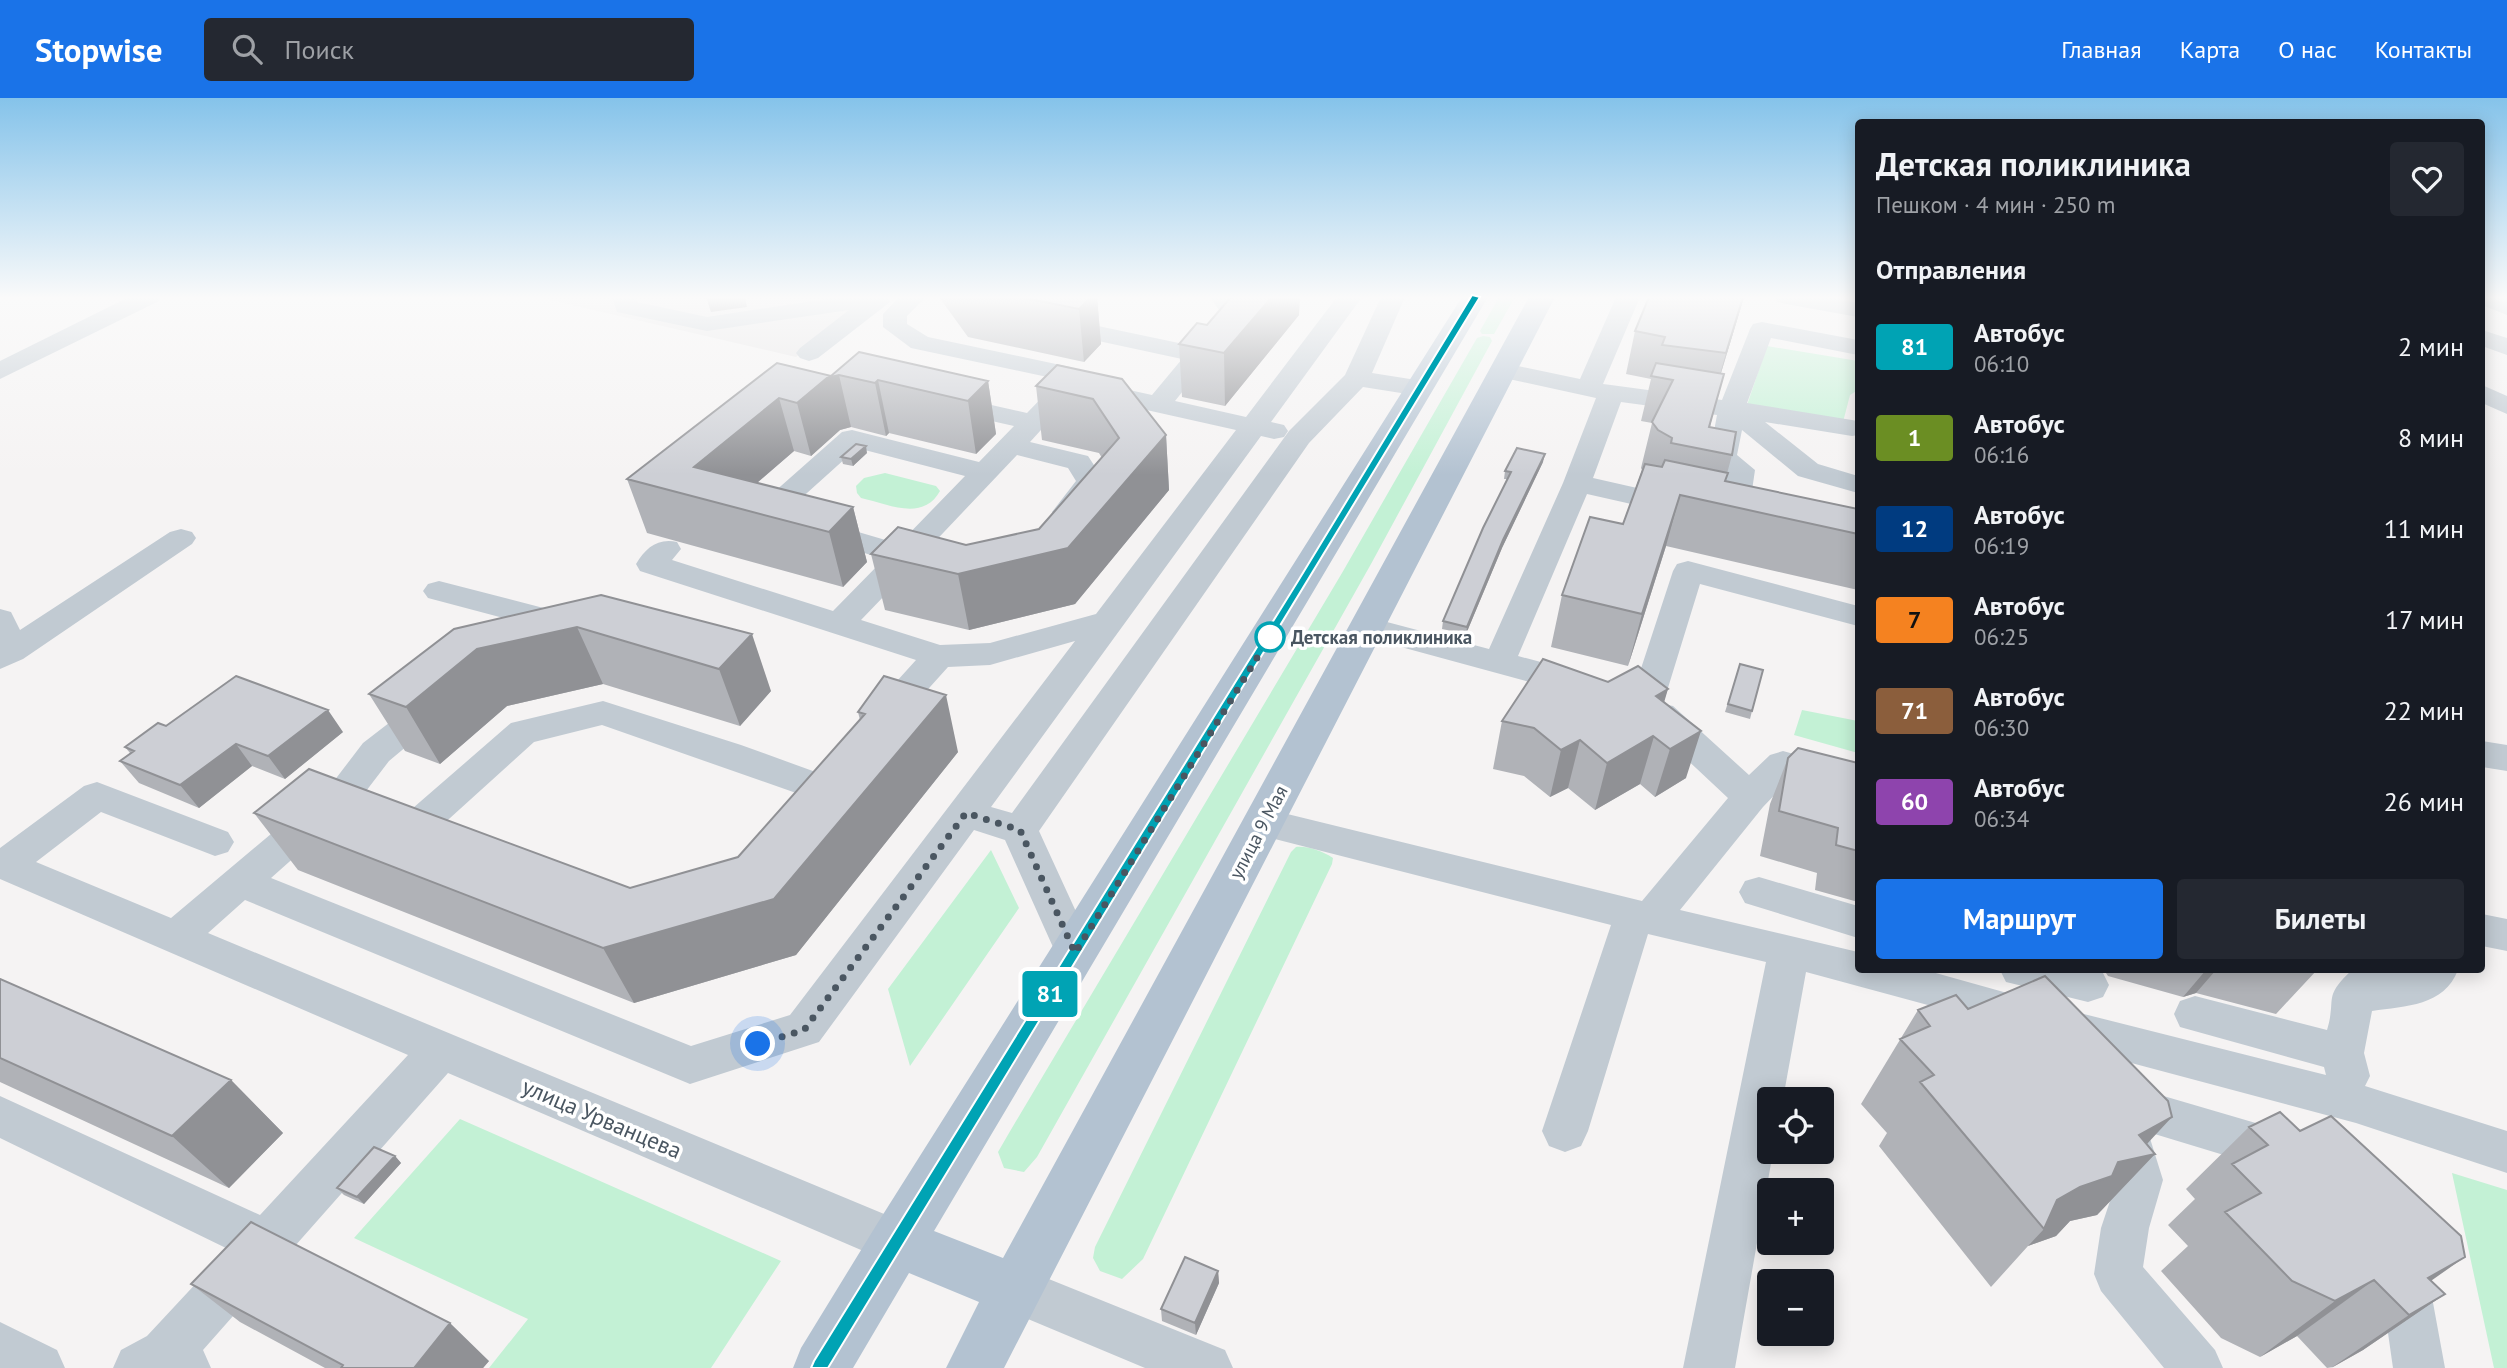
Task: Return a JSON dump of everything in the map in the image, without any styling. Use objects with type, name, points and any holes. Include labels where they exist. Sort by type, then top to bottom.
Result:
[{"type":"main road","points":[[821,1368],[1439,356]]},
{"type":"main road","name":"улица 9 Мая","points":[[974,1368],[1511,356]]},
{"type":"main road","name":"улица Урванцева","points":[[896,1242],[1014,1289]]},
{"type":"street","points":[[0,371],[30,356]]},
{"type":"street","points":[[982,356],[1061,372],[1069,385],[1299,437]]},
{"type":"street","points":[[1158,405],[1197,356]]},
{"type":"street","points":[[240,882],[690,1065],[804,1030],[1306,356]]},
{"type":"street","points":[[1020,830],[1299,437],[1357,378],[1367,356]]},
{"type":"street","points":[[1499,663],[1577,483],[1610,356]]},
{"type":"street","points":[[1577,483],[1746,520],[1741,470],[1723,458],[1732,409],[1752,356]]},
{"type":"street","points":[[1504,370],[1599,391],[1855,422]]},
{"type":"street","points":[[1357,378],[1420,388]]},
{"type":"street","points":[[839,624],[1069,385]]},
{"type":"street","points":[[2485,395],[2506,406]]},
{"type":"street","points":[[923,397],[1032,422]]},
{"type":"street","points":[[1732,409],[1808,470],[1850,483],[1855,432]]},
{"type":"street","points":[[944,566],[766,514],[852,438],[984,472]]},
{"type":"street","points":[[1009,445],[1078,462],[1091,482],[1052,530]]},
{"type":"street","points":[[0,619],[5,655],[181,538]]},
{"type":"street","points":[[666,549],[652,564],[939,656],[990,654],[1109,621]]},
{"type":"street","points":[[1624,696],[1688,571],[1855,615]]},
{"type":"street","points":[[439,592],[493,603],[587,629]]},
{"type":"street","points":[[512,643],[544,618]]},
{"type":"street","points":[[1368,628],[1624,696],[1750,797]]},
{"type":"street","points":[[808,822],[909,689],[939,656]]},
{"type":"street","points":[[176,937],[347,790],[376,752],[460,685]]},
{"type":"street","points":[[400,809],[523,732],[603,713],[849,771]]},
{"type":"street","points":[[2485,754],[2507,758]]},
{"type":"street","points":[[1565,1131],[1642,916],[1783,764],[1855,784]]},
{"type":"street","points":[[347,790],[464,832]]},
{"type":"street","points":[[2,864],[97,796],[215,842]]},
{"type":"street","points":[[966,813],[1020,830],[1075,953]]},
{"type":"street","points":[[1263,822],[1789,951],[1855,962]]},
{"type":"street","name":"улица Урванцева","points":[[2,864],[896,1242]]},
{"type":"street","points":[[1759,892],[1855,921]]},
{"type":"street","points":[[2485,931],[2507,936]]},
{"type":"street","points":[[1709,1368],[1789,951]]},
{"type":"street","points":[[1917,973],[2010,989],[2064,1027],[2356,1103],[2507,1153]]},
{"type":"street","points":[[2034,973],[2088,985]]},
{"type":"street","points":[[2356,1103],[2342,1053],[2365,983],[2419,987],[2435,973]]},
{"type":"street","points":[[2195,1014],[2342,1053]]},
{"type":"street","points":[[2064,1027],[2064,1047],[2102,1087],[2140,1181],[2125,1228],[2118,1274],[2197,1368]]},
{"type":"street","points":[[163,1363],[441,1050]]},
{"type":"street","points":[[2102,1087],[2314,1161],[2323,1168]]},
{"type":"street","points":[[0,1116],[267,1243]]},
{"type":"street","points":[[2390,1237],[2402,1261],[2419,1368]]},
{"type":"street","name":"улица Урванцева","points":[[1014,1289],[1188,1364]]},
{"type":"street","points":[[0,1347],[38,1368]]},
{"type":"green space","points":[[1467,356],[1484,356],[1371,564],[1037,1157],[1024,1172],[1004,1168],[998,1152],[1342,573]]},
{"type":"green space","points":[[1764,356],[1829,356],[1855,361],[1855,392],[1850,395],[1843,422],[1747,405]]},
{"type":"green space","points":[[885,473],[936,486],[940,491],[933,500],[915,508],[893,507],[861,498],[856,486],[864,478]]},
{"type":"green space","points":[[1802,710],[1855,720],[1855,752],[1794,735]]},
{"type":"green space","points":[[1296,847],[1324,853],[1333,858],[1332,864],[1143,1259],[1122,1279],[1100,1271],[1093,1258],[1095,1247],[1291,852]]},
{"type":"green space","points":[[991,850],[1019,908],[910,1066],[888,989]]},
{"type":"green space","points":[[460,1119],[781,1261],[711,1368],[489,1368],[528,1319],[354,1238]]},
{"type":"green space","points":[[2452,1173],[2507,1190],[2507,1368],[2494,1368]]},
{"type":"building","points":[[854,356],[878,356],[988,381],[968,401],[878,380],[875,383],[839,375],[827,378],[797,403],[779,398],[694,467],[853,507],[829,532],[627,479],[777,363],[831,376]]},
{"type":"building","points":[[1656,363],[1724,374],[1709,427],[1736,432],[1732,455],[1671,443],[1672,438],[1658,430],[1652,422],[1673,380],[1651,376]]},
{"type":"building","points":[[1057,365],[1122,379],[1166,435],[1068,548],[958,574],[871,554],[898,527],[966,545],[1039,529],[1119,438],[1093,399],[1036,386]]},
{"type":"building","points":[[856,444],[866,446],[851,459],[841,457]]},
{"type":"building","points":[[1517,448],[1545,454],[1503,540],[1467,627],[1443,621],[1483,528],[1511,472],[1505,471]]},
{"type":"building","points":[[1665,460],[1728,473],[1725,481],[1855,508],[1855,533],[1680,495],[1642,614],[1562,595],[1590,517],[1623,524],[1645,464],[1662,467]]},
{"type":"building","points":[[601,595],[752,634],[719,669],[577,627],[477,649],[406,707],[369,694],[454,629]]},
{"type":"building","points":[[1543,659],[1608,682],[1638,666],[1668,689],[1656,696],[1701,731],[1670,749],[1653,736],[1607,763],[1580,740],[1561,750],[1534,728],[1502,721]]},
{"type":"building","points":[[1740,664],[1763,670],[1752,711],[1728,704]]},
{"type":"building","points":[[236,676],[328,710],[268,756],[236,744],[180,785],[120,761],[134,751],[125,747],[158,723],[166,726]]},
{"type":"building","points":[[884,676],[946,695],[774,899],[603,948],[254,813],[309,769],[630,888],[738,857],[865,714],[858,712]]},
{"type":"building","points":[[1798,748],[1855,762],[1855,850],[1836,845],[1838,828],[1779,811],[1788,758]]},
{"type":"building","points":[[2045,976],[2168,1101],[2172,1117],[2139,1135],[2155,1154],[2118,1162],[2112,1176],[2080,1187],[2057,1200],[2044,1229],[1920,1082],[1934,1075],[1900,1039],[1930,1026],[1918,1010],[1956,995],[1968,1009]]},
{"type":"building","points":[[0,979],[231,1080],[172,1136],[0,1058]]},
{"type":"building","points":[[2280,1112],[2300,1131],[2331,1116],[2461,1236],[2465,1257],[2428,1278],[2445,1294],[2409,1315],[2374,1280],[2335,1301],[2292,1281],[2225,1212],[2261,1193],[2232,1164],[2268,1145],[2249,1127]]},
{"type":"building","points":[[374,1147],[395,1156],[357,1197],[337,1188]]},
{"type":"building","points":[[251,1222],[450,1323],[414,1368],[341,1368],[343,1365],[191,1284]]},
{"type":"building","points":[[1185,1257],[1218,1271],[1195,1323],[1161,1309]]},
{"type":"bus line","name":"81","points":[[821,1368],[1439,356]]},
{"type":"place","name":"Детская поликлиника","points":[[1270,637]]},
{"type":"route","points":[[758,1044],[804,1030],[966,813],[1020,830],[1075,953],[1276,627],[1270,637]]}]
